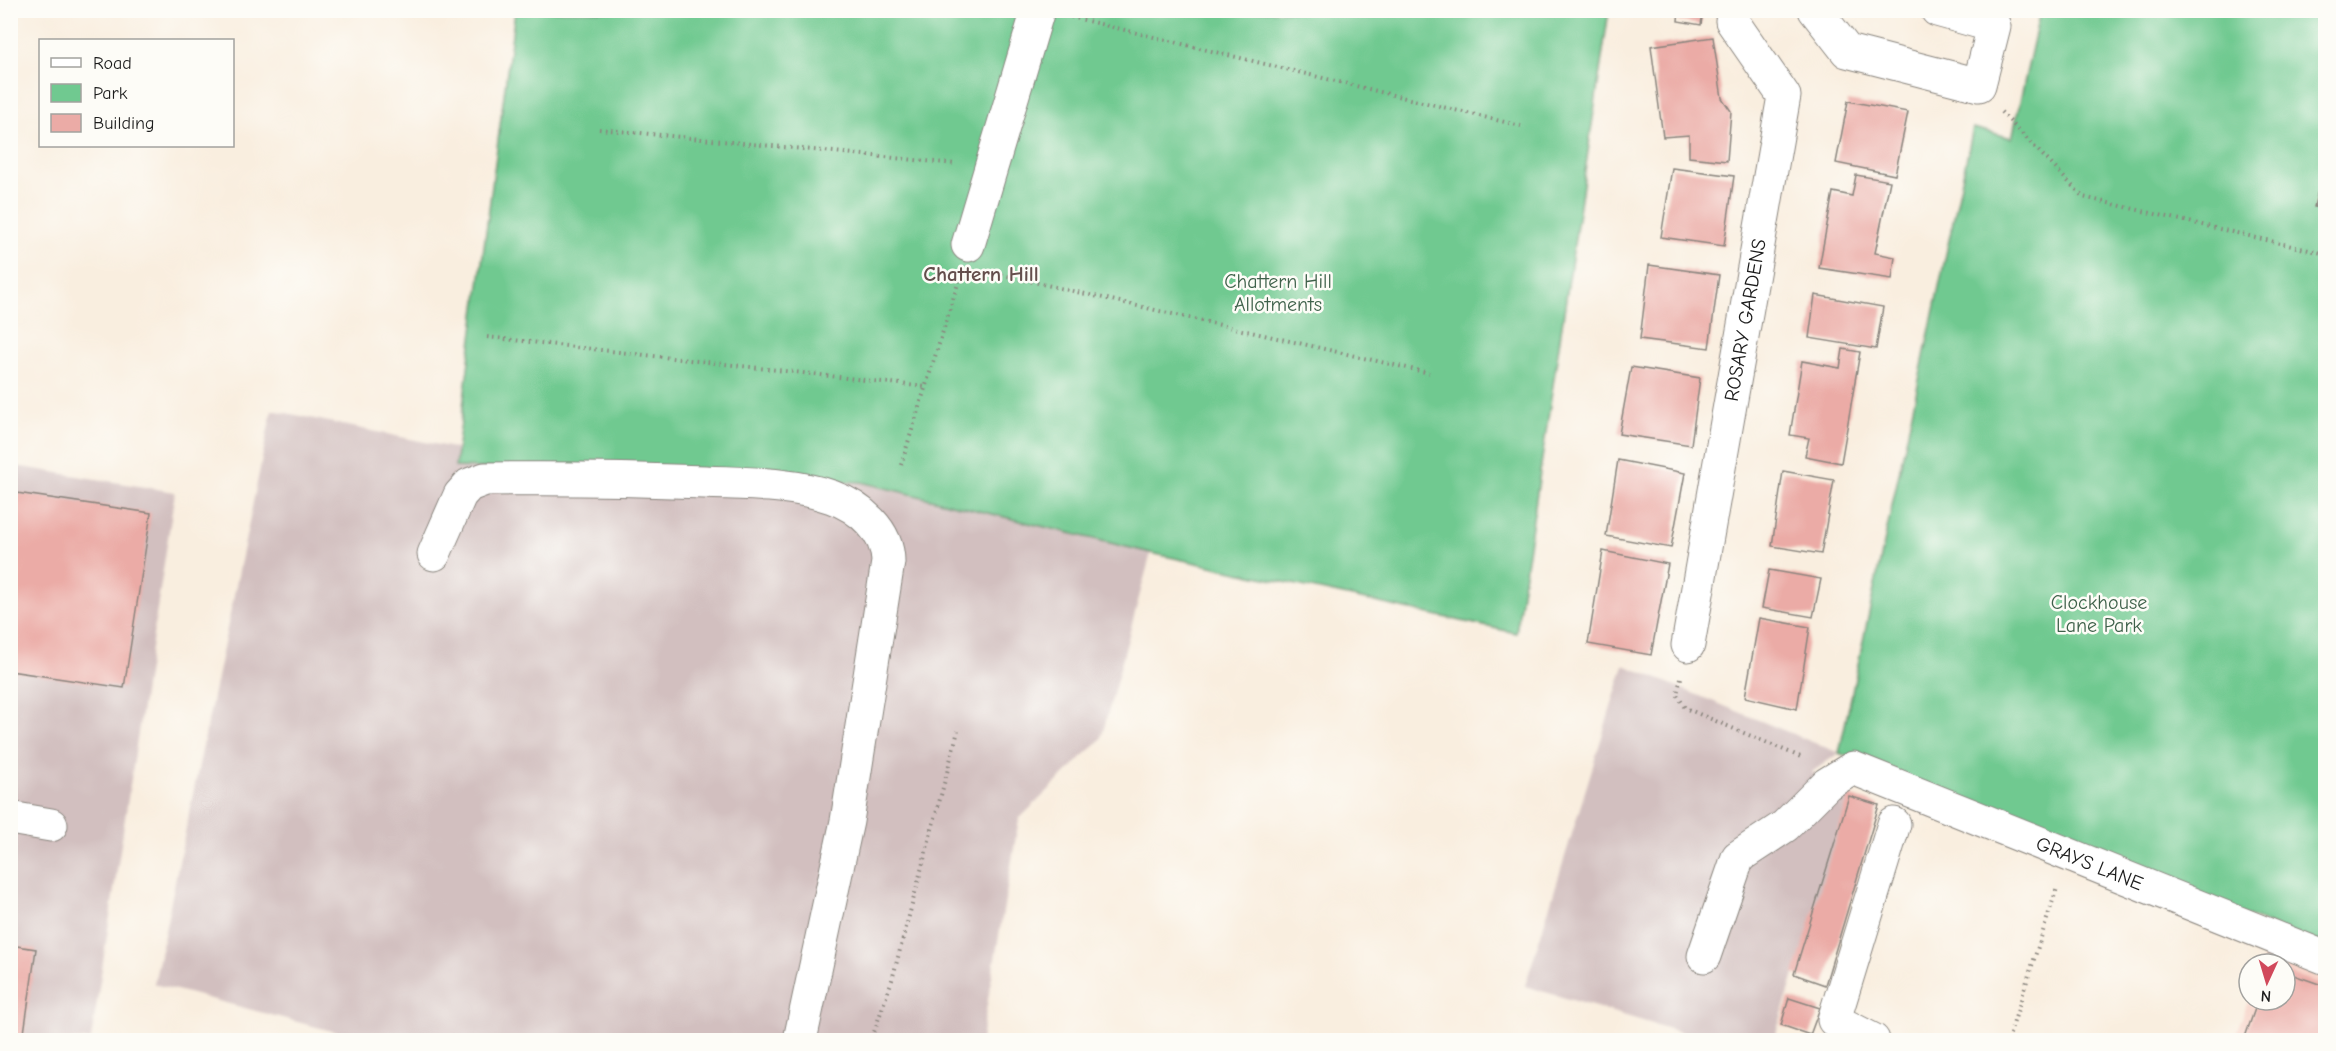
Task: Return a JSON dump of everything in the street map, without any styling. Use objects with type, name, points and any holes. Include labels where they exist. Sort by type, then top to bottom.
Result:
[{"type":"street","name":"ROSARY GARDENS","points":[[1688,645],[1784,96],[1732,21],[1734,10]]},
{"type":"street","points":[[1815,10],[1847,51],[1979,86],[1994,26],[1937,10]]},
{"type":"street","points":[[965,255],[991,167],[1053,13]]},
{"type":"street","points":[[434,554],[460,495],[469,485],[485,479],[603,478],[738,484],[803,490],[844,502],[859,511],[873,524],[886,545],[888,562],[847,821],[800,1041]]},
{"type":"street","points":[[1704,956],[1738,857],[1785,826],[1827,784],[1853,768]]},
{"type":"street","name":"GRAYS LANE","points":[[1853,768],[2325,958]]},
{"type":"street","points":[[10,818],[51,825]]},
{"type":"street","points":[[1873,1041],[1834,1020],[1894,824]]},
{"type":"path","points":[[1053,13],[1521,126]]},
{"type":"path","points":[[1979,86],[2011,124],[2083,197],[2325,254]]},
{"type":"path","points":[[598,129],[991,167]]},
{"type":"path","points":[[901,465],[965,255],[1429,373]]},
{"type":"path","points":[[487,337],[926,387]]},
{"type":"path","points":[[1688,645],[1677,694],[1685,708],[1819,765],[1853,768]]},
{"type":"path","points":[[867,1041],[873,1035],[892,981],[958,731]]},
{"type":"path","points":[[2008,1041],[2059,884]]},
{"type":"shaded area","points":[[272,410],[458,449],[456,467],[861,482],[1151,553],[1101,739],[1019,819],[981,1040],[366,1040],[154,984]]},
{"type":"shaded area","points":[[10,465],[175,492],[91,1040],[11,1040]]},
{"type":"shaded area","points":[[1624,665],[1839,753],[1812,772],[1827,784],[1849,796],[1774,1040],[1707,1040],[1525,986]]},
{"type":"shaded area","points":[[2297,969],[2325,980],[2325,1040],[2234,1040],[2244,1012],[2297,1012]]},
{"type":"green space","name":"Chattern Hill Allotments","points":[[515,11],[1609,11],[1516,633],[1151,553],[861,482],[455,467]]},
{"type":"green space","name":"Clockhouse Lane Park","points":[[2040,11],[2325,11],[2325,947],[1839,753],[1973,128],[2012,138]]},
{"type":"building","points":[[1679,10],[1703,10],[1701,25],[1678,21]]},
{"type":"building","points":[[1713,37],[1722,98],[1731,111],[1727,161],[1689,157],[1689,135],[1663,137],[1651,46]]},
{"type":"building","points":[[1848,101],[1908,112],[1895,175],[1836,163]]},
{"type":"building","points":[[2325,162],[2325,209],[2314,207]]},
{"type":"building","points":[[1672,168],[1734,176],[1724,246],[1661,237]]},
{"type":"building","points":[[1856,175],[1890,181],[1875,253],[1895,257],[1892,279],[1819,268],[1833,192],[1852,196]]},
{"type":"building","points":[[1649,265],[1719,275],[1709,348],[1640,339]]},
{"type":"building","points":[[1815,295],[1883,307],[1876,349],[1809,338]]},
{"type":"building","points":[[1843,349],[1860,352],[1841,463],[1805,456],[1809,438],[1790,435],[1802,361],[1840,368]]},
{"type":"building","points":[[1631,367],[1700,378],[1691,445],[1619,434]]},
{"type":"building","points":[[1618,460],[1685,473],[1671,548],[1606,536]]},
{"type":"building","points":[[1783,471],[1834,480],[1821,554],[1772,546]]},
{"type":"building","points":[[10,492],[151,513],[124,688],[10,671]]},
{"type":"building","points":[[1603,551],[1668,564],[1651,655],[1588,644]]},
{"type":"building","points":[[1769,570],[1821,579],[1813,617],[1762,608]]},
{"type":"building","points":[[1759,618],[1810,627],[1797,709],[1745,697]]},
{"type":"building","points":[[1849,796],[1879,805],[1825,985],[1794,974]]},
{"type":"building","points":[[10,945],[36,949],[23,1040],[10,1040]]},
{"type":"building","points":[[2297,976],[2325,986],[2325,1040],[2244,1040],[2254,1012],[2297,1012]]},
{"type":"building","points":[[1789,998],[1820,1008],[1810,1035],[1781,1025]]},
{"type":"district","name":"Chattern Hill","points":[[981,274]]}]
